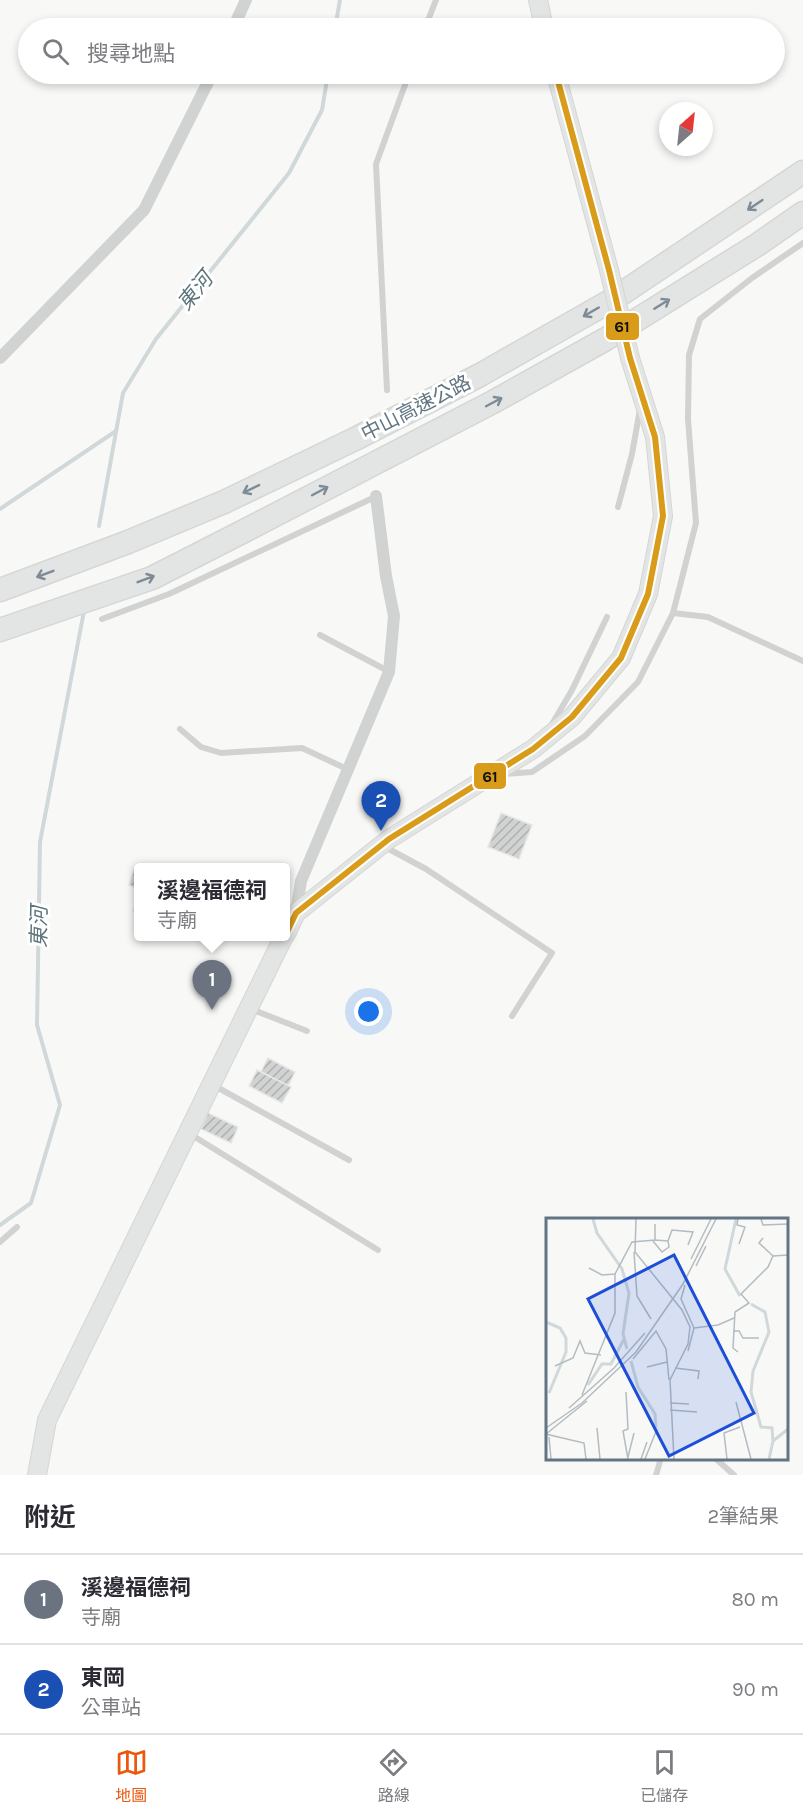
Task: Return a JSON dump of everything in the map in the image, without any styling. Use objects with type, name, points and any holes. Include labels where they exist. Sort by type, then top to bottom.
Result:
[{"type":"highway","name":"中山高速公路","points":[[0,590],[224,502],[356,439],[480,375],[612,300],[803,172]]},
{"type":"highway","name":"中山高速公路","points":[[0,630],[91,607],[152,578],[493,402],[606,339],[758,245],[803,213]]},
{"type":"street","points":[[238,18],[246,0]]},
{"type":"street","points":[[538,0],[542,18]]},
{"type":"street","points":[[0,358],[144,210],[207,84]]},
{"type":"street","points":[[296,913],[381,845],[543,741],[572,717],[621,658],[648,594],[663,516],[656,437],[630,358],[609,270],[559,84]]},
{"type":"street","points":[[290,925],[296,913],[302,881],[389,672],[394,616],[386,576],[376,496]]},
{"type":"street","points":[[38,1475],[47,1420],[282,941]]},
{"type":"lane","points":[[430,18],[436,0]]},
{"type":"lane","points":[[387,390],[376,164],[405,84]]},
{"type":"lane","points":[[491,775],[532,772],[585,736],[638,682],[673,613],[696,523],[688,419],[689,355],[700,319],[752,278],[803,243]]},
{"type":"lane","points":[[618,507],[632,454],[642,396]]},
{"type":"lane","points":[[91,607],[169,594],[376,496]]},
{"type":"lane","points":[[673,613],[708,617],[803,662]]},
{"type":"lane","points":[[543,741],[572,690],[607,617]]},
{"type":"lane","points":[[320,635],[389,672]]},
{"type":"lane","points":[[180,729],[201,747],[221,753],[302,748],[348,770]]},
{"type":"lane","points":[[381,845],[426,869],[552,953],[512,1016]]},
{"type":"lane","points":[[249,1008],[307,1030]]},
{"type":"lane","points":[[212,1085],[349,1160]]},
{"type":"lane","points":[[188,1133],[378,1250]]},
{"type":"lane","points":[[0,1242],[17,1227]]},
{"type":"lane","points":[[656,1475],[663,1460]]},
{"type":"lane","points":[[717,1460],[734,1475]]},
{"type":"building","points":[[501,813],[532,825],[519,859],[488,847]]},
{"type":"building","points":[[134,869],[134,887],[129,885]]},
{"type":"building","points":[[268,1058],[295,1072],[288,1086],[261,1072]]},
{"type":"building","points":[[257,1070],[291,1087],[282,1103],[249,1086]]},
{"type":"building","points":[[208,1113],[238,1127],[231,1143],[201,1129]]},
{"type":"waterway","name":"東河","points":[[337,18],[340,0]]},
{"type":"waterway","name":"東河","points":[[99,526],[123,393],[156,339],[289,173],[322,110],[326,84]]},
{"type":"waterway","points":[[0,509],[116,431]]},
{"type":"waterway","name":"東河","points":[[0,1225],[31,1203],[60,1105],[37,1025],[40,842],[84,611]]},
{"type":"transit line","name":"61","points":[[290,926],[296,913],[389,839],[533,749],[572,717],[621,658],[648,594],[663,516],[655,437],[630,358],[609,270],[559,84]]},
{"type":"place","name":"東岡","points":[[381,831]]},
{"type":"place","name":"溪邊福德祠","points":[[212,1010]]}]
